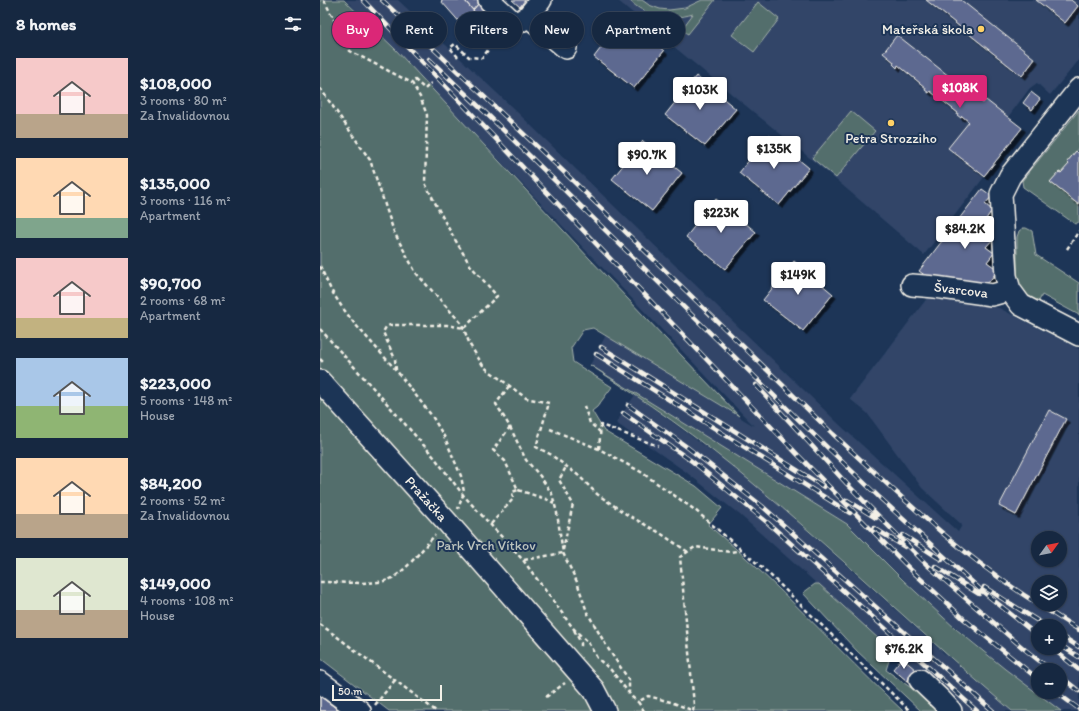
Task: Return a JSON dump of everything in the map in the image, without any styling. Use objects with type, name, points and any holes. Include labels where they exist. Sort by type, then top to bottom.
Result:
[{"type":"street","points":[[489,0],[510,12]]},
{"type":"street","points":[[522,16],[541,0]]},
{"type":"street","points":[[1079,89],[1010,176],[1001,194],[1008,283],[1021,305],[1079,335]]},
{"type":"street","name":"Švarcova","points":[[912,285],[992,295],[1008,283]]},
{"type":"street","name":"Pražačka","points":[[320,381],[448,523],[594,690],[605,711]]},
{"type":"street","points":[[920,680],[951,711]]},
{"type":"street","points":[[320,682],[367,709]]},
{"type":"path","points":[[324,0],[350,51],[412,83],[420,97],[427,115],[425,183],[446,224],[470,265],[497,296],[464,328]]},
{"type":"path","points":[[455,44],[450,48],[458,57]]},
{"type":"path","points":[[460,48],[469,56],[482,58],[492,48]]},
{"type":"path","points":[[412,83],[415,80],[425,89],[431,82]]},
{"type":"path","points":[[320,88],[370,160],[394,232],[416,273],[464,328],[470,345],[484,367],[526,398],[549,403],[536,447],[550,454],[578,476],[597,494],[626,514],[660,533],[688,552]]},
{"type":"path","points":[[1067,249],[1079,231]]},
{"type":"path","points":[[320,266],[331,290],[342,307],[354,323],[396,370],[432,416],[445,438],[461,476],[464,492],[464,496],[457,513],[398,574],[388,580],[374,582],[320,582]]},
{"type":"path","points":[[396,370],[395,359],[384,332],[386,327],[390,325],[447,326],[464,328]]},
{"type":"path","points":[[320,329],[384,399],[464,496],[523,560],[573,628],[581,643],[581,654]]},
{"type":"path","points":[[509,386],[496,404],[510,427],[526,460],[552,494],[563,553],[577,582],[587,612],[607,648],[629,680],[629,693]]},
{"type":"path","points":[[584,406],[590,423],[601,433]]},
{"type":"path","points":[[599,449],[601,425],[658,446]]},
{"type":"path","points":[[510,427],[493,450],[505,461],[518,490]]},
{"type":"path","points":[[550,429],[599,449],[641,472],[689,506],[742,550],[797,601],[910,711]]},
{"type":"path","points":[[563,553],[573,504],[559,480],[566,467]]},
{"type":"path","points":[[490,524],[513,499],[512,492],[518,490],[546,499],[554,504]]},
{"type":"path","points":[[638,702],[648,696],[671,702],[694,711],[680,557],[696,547],[731,552],[742,550]]},
{"type":"path","points":[[523,560],[563,553]]},
{"type":"path","points":[[320,624],[436,711]]},
{"type":"path","points":[[573,628],[589,644],[597,658],[611,670],[644,711]]},
{"type":"path","points":[[546,698],[570,679]]},
{"type":"path","points":[[367,709],[395,680]]},
{"type":"shaded area","points":[[346,0],[398,0],[411,12],[391,12],[391,47],[383,39],[383,12],[357,12]]},
{"type":"shaded area","name":"Petra Strozziho","points":[[617,0],[1079,0],[1079,60],[1050,95],[1037,83],[1030,88],[1008,117],[1022,128],[924,255],[828,173],[676,48],[685,48],[685,12],[632,12]]},
{"type":"shaded area","points":[[447,46],[841,426],[958,532],[962,525],[922,488],[867,413],[850,399],[928,297],[936,298],[938,296],[999,308],[1079,349],[1079,711],[1061,711],[1045,699],[1067,699],[1067,663],[1031,663],[1031,688],[1005,669],[935,610],[847,524],[590,365],[606,335],[754,426],[392,48],[447,48]]},
{"type":"shaded area","points":[[635,395],[725,461],[770,497],[947,656],[1012,711],[959,711],[740,515],[686,472],[616,423]]},
{"type":"green space","name":"Park Vrch Vítkov","points":[[320,0],[344,0],[356,12],[332,12],[332,48],[383,48],[383,37],[391,45],[391,48],[395,49],[589,258],[739,416],[593,328],[583,330],[571,348],[573,362],[612,387],[597,407],[592,411],[604,431],[696,486],[722,508],[708,525],[759,570],[903,711],[389,711],[320,658]]},
{"type":"green space","points":[[629,0],[642,0],[649,5],[660,9],[669,10],[685,8],[702,0],[715,0],[688,34],[685,32],[685,25],[693,14],[685,16],[685,12],[647,12]]},
{"type":"green space","points":[[758,2],[779,19],[754,52],[732,35]]},
{"type":"green space","points":[[1079,110],[1079,147],[1067,162],[1069,164],[1050,182],[1079,205],[1079,222],[1075,224],[1023,187],[1022,181]]},
{"type":"green space","points":[[851,111],[875,131],[836,178],[812,158]]},
{"type":"green space","points":[[1023,228],[1032,231],[1036,255],[1079,283],[1079,315],[1042,295],[1038,303],[1035,304],[1022,292],[1017,279],[1017,237],[1019,231]]},
{"type":"green space","points":[[590,365],[847,524],[903,580],[956,629],[1031,688],[1031,699],[1045,699],[1061,711],[1012,711],[816,537],[730,464],[631,392]]},
{"type":"green space","points":[[815,584],[819,584],[892,651],[886,670],[914,690],[955,711],[921,711],[857,651],[803,593]]},
{"type":"building","points":[[464,0],[474,12],[455,12],[455,17],[441,1]]},
{"type":"building","points":[[467,0],[481,0],[473,10],[466,2]]},
{"type":"building","points":[[512,0],[525,0],[520,7]]},
{"type":"building","name":"Mateřská škola","points":[[926,0],[961,0],[1035,59],[1022,76]]},
{"type":"building","points":[[1036,0],[1071,0],[1078,6],[1065,23]]},
{"type":"building","points":[[481,1],[486,7],[482,12],[475,12],[473,10]]},
{"type":"building","points":[[897,35],[983,103],[986,100],[1022,128],[984,176],[948,148],[969,122],[962,116],[961,118],[957,115],[958,113],[930,91],[929,93],[925,90],[926,88],[898,65],[897,68],[893,64],[894,62],[883,53]]},
{"type":"building","points":[[601,48],[660,48],[664,51],[634,88],[594,57]]},
{"type":"building","points":[[696,76],[736,109],[705,146],[665,115]]},
{"type":"building","points":[[1031,92],[1040,99],[1032,110],[1023,103]]},
{"type":"building","points":[[769,135],[809,168],[779,205],[739,173]]},
{"type":"building","points":[[643,141],[682,173],[652,211],[612,179]]},
{"type":"building","points":[[1076,151],[1079,154],[1079,205],[1050,182],[1069,164],[1067,162]]},
{"type":"building","points":[[982,189],[992,196],[985,204],[992,210],[986,219],[993,224],[986,233],[993,239],[986,247],[994,253],[987,262],[998,270],[982,291],[940,281],[933,276],[930,279],[919,271]]},
{"type":"building","points":[[716,199],[756,232],[725,269],[686,237]]},
{"type":"building","points":[[794,261],[833,294],[803,331],[763,300]]},
{"type":"building","points":[[1049,410],[1066,419],[1016,515],[999,506]]},
{"type":"building","points":[[902,658],[916,670],[907,681],[893,669]]},
{"type":"building","points":[[320,696],[340,711],[320,711]]},
{"type":"building","points":[[320,696],[340,711],[320,711]]},
{"type":"railway","points":[[363,0],[798,455],[912,571],[964,619],[1031,673]]},
{"type":"railway","points":[[382,0],[565,173],[833,434],[957,546],[1031,599]]},
{"type":"railway","points":[[429,59],[880,498],[982,591],[1031,630]]},
{"type":"railway","points":[[601,347],[824,487]]},
{"type":"railway","points":[[596,354],[850,513]]},
{"type":"railway","points":[[756,385],[847,484],[926,564],[1042,663]]},
{"type":"railway","points":[[628,405],[687,447],[762,506],[993,711]]},
{"type":"railway","points":[[623,413],[693,462],[768,523],[977,711]]},
{"type":"railway","points":[[847,500],[876,518]]},
{"type":"railway","points":[[874,528],[905,547]]},
{"type":"railway","points":[[903,535],[942,560]]},
{"type":"railway","points":[[935,566],[979,594]]},
{"type":"railway","points":[[984,587],[1035,619]]},
{"type":"railway","points":[[1049,611],[1079,630]]},
{"type":"railway","points":[[1067,639],[1079,647]]},
{"type":"railway","points":[[1067,649],[1079,657]]},
{"type":"railway","points":[[1061,655],[1079,670]]},
{"type":"railway","points":[[1067,682],[1079,691]]},
{"type":"railway","points":[[1065,699],[1079,709]]},
{"type":"place","name":"Mateřská škola","points":[[981,29]]},
{"type":"place","name":"Petra Strozziho","points":[[891,123]]}]
